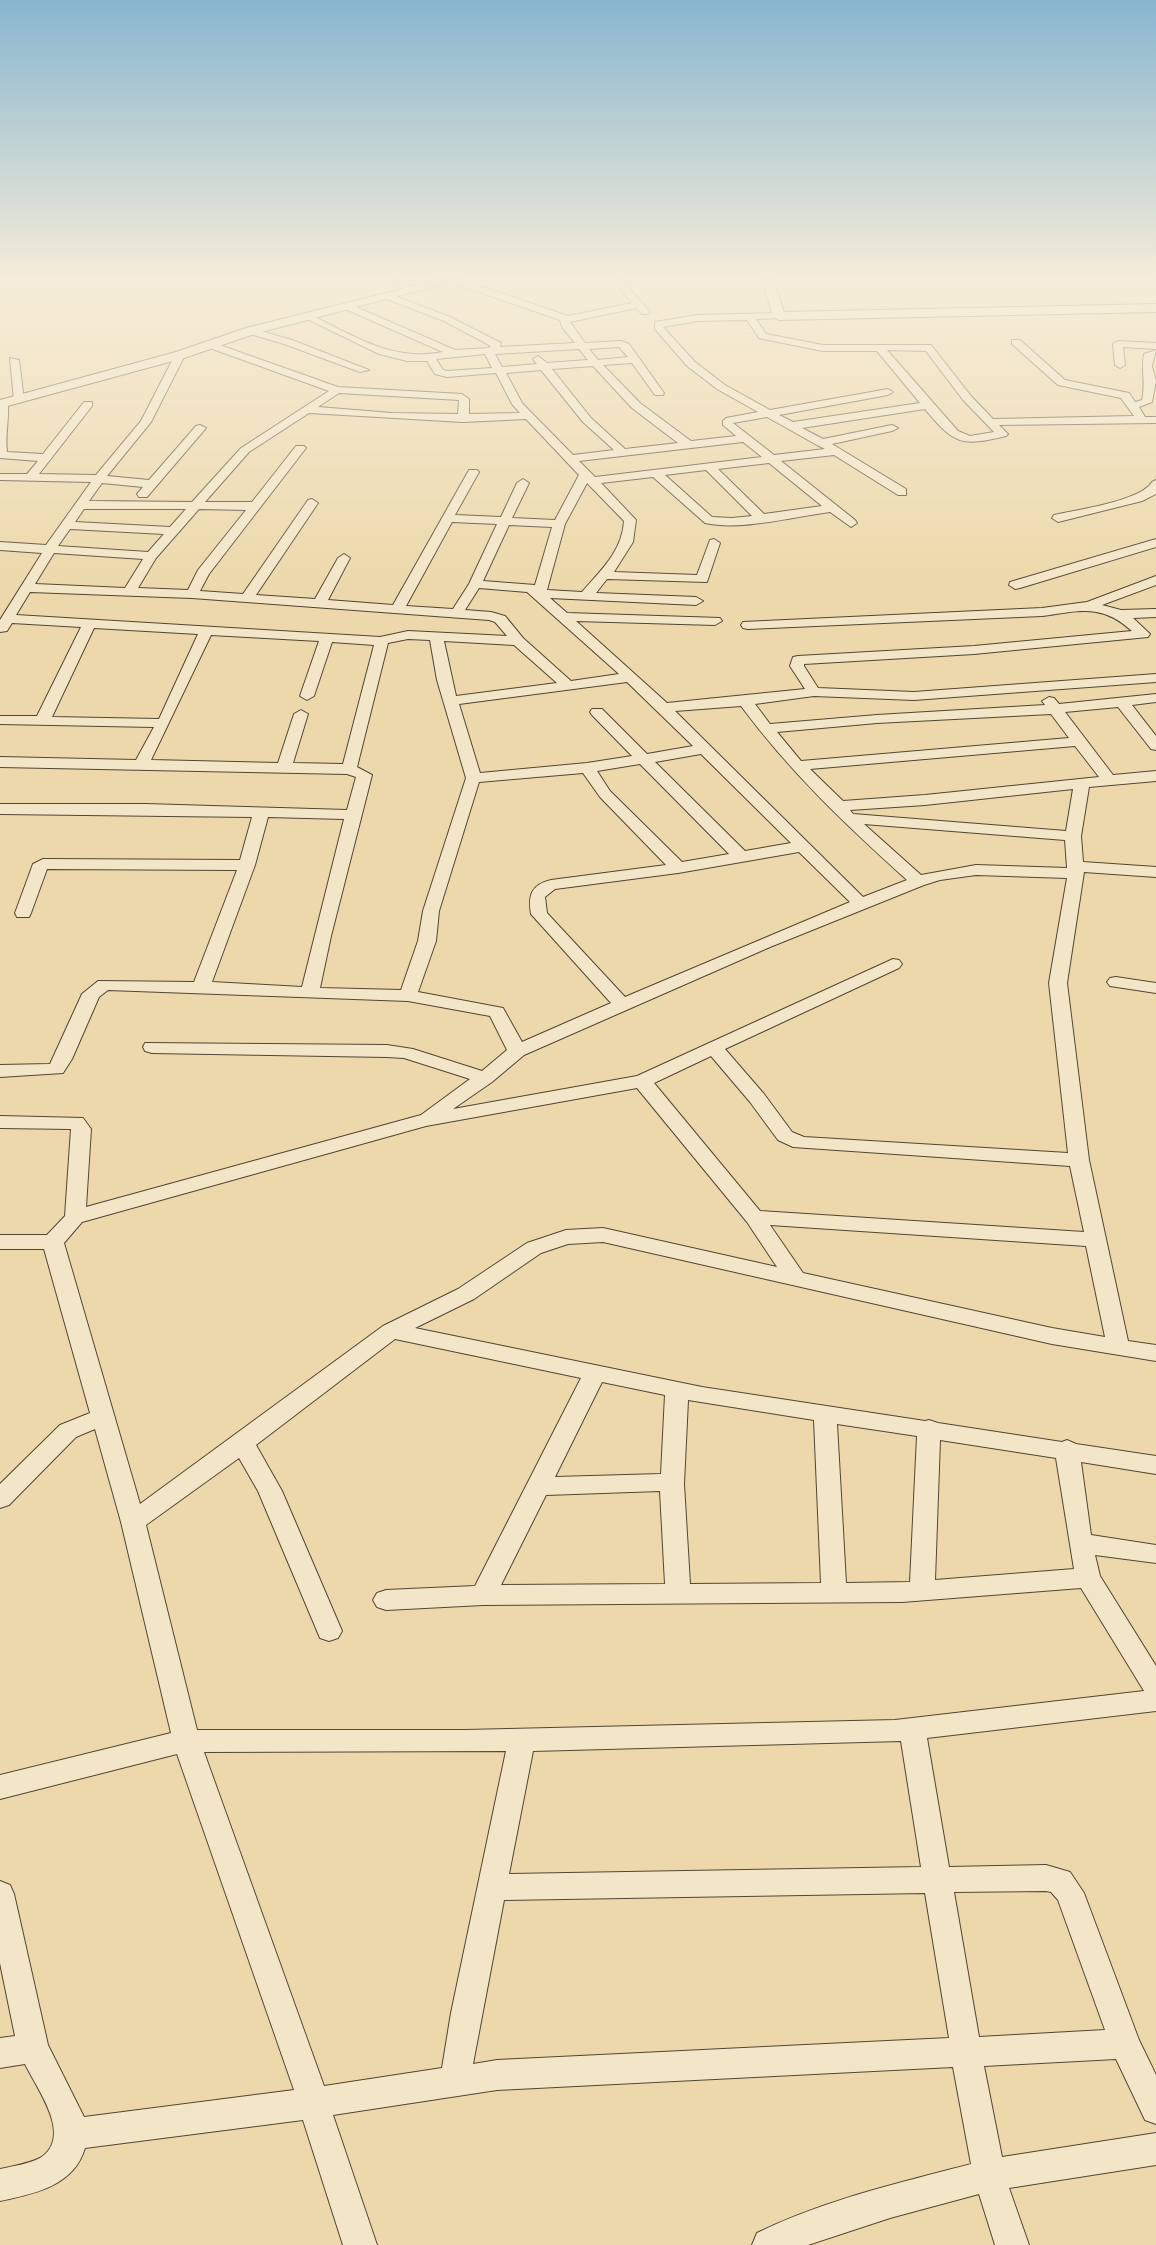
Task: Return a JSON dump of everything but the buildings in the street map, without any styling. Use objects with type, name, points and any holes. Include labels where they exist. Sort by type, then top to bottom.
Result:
[{"type":"street","points":[[17,383],[19,399]]},
{"type":"street","points":[[48,458],[5,456],[1,453],[0,439],[4,421],[1,404],[78,383]]},
{"type":"street","points":[[4,625],[50,549],[69,525],[99,479],[146,422],[166,383]]},
{"type":"street","points":[[317,383],[337,390],[460,396],[464,399],[463,419]]},
{"type":"street","points":[[508,383],[512,387],[517,404],[630,520],[630,533],[624,549],[585,596]]},
{"type":"street","points":[[557,383],[587,420],[621,451]]},
{"type":"street","points":[[612,383],[656,424],[688,444]]},
{"type":"street","points":[[652,383],[659,393]]},
{"type":"street","points":[[715,383],[821,442],[902,492]]},
{"type":"street","points":[[909,383],[945,425],[960,438],[1002,434],[956,383]]},
{"type":"street","points":[[1062,383],[1120,393],[1134,405],[1143,421]]},
{"type":"street","points":[[1134,405],[1148,402],[1151,383]]},
{"type":"street","points":[[129,592],[151,556],[171,531],[246,450],[274,429],[310,410],[337,390]]},
{"type":"street","points":[[851,523],[727,423],[766,413],[888,392]]},
{"type":"street","points":[[31,477],[88,404]]},
{"type":"street","points":[[791,426],[928,405]]},
{"type":"street","points":[[310,410],[363,416],[463,419],[529,416]]},
{"type":"street","points":[[992,422],[1089,419],[1156,420]]},
{"type":"street","points":[[134,506],[200,428]]},
{"type":"street","points":[[821,442],[892,428]]},
{"type":"street","points":[[569,459],[745,438]]},
{"type":"street","points":[[192,594],[203,573],[300,448]]},
{"type":"street","points":[[588,478],[655,473],[836,451]]},
{"type":"street","points":[[708,466],[761,518]]},
{"type":"street","points":[[398,608],[473,472]]},
{"type":"street","points":[[655,473],[705,519],[732,522],[832,508]]},
{"type":"street","points":[[0,477],[99,479],[151,484]]},
{"type":"street","points":[[539,594],[559,524],[588,478]]},
{"type":"street","points":[[457,613],[475,584],[523,483]]},
{"type":"street","points":[[1058,518],[1138,498],[1154,490],[1156,484]]},
{"type":"street","points":[[247,598],[312,503]]},
{"type":"street","points":[[82,505],[254,506]]},
{"type":"street","points":[[446,518],[559,524]]},
{"type":"street","points":[[69,525],[171,531]]},
{"type":"street","points":[[602,575],[702,579],[714,543]]},
{"type":"street","points":[[1015,585],[1156,543]]},
{"type":"street","points":[[0,546],[151,556]]},
{"type":"street","points":[[320,603],[344,558]]},
{"type":"street","points":[[748,626],[1042,612],[1089,606],[1156,580]]},
{"type":"street","points":[[475,584],[531,588],[539,594],[663,708],[861,904]]},
{"type":"street","points":[[28,588],[192,594],[398,608],[500,619],[518,641],[569,686]]},
{"type":"street","points":[[539,594],[696,601]]},
{"type":"street","points":[[0,601],[19,601]]},
{"type":"street","points":[[1089,606],[1121,614],[1156,613]]},
{"type":"street","points":[[1121,614],[1156,643]]},
{"type":"street","points":[[563,617],[715,621]]},
{"type":"street","points":[[4,625],[89,624],[382,641],[398,636],[436,636],[518,641]]},
{"type":"street","points":[[42,722],[89,624]]},
{"type":"street","points":[[142,764],[164,723],[207,630]]},
{"type":"street","points":[[814,692],[797,666],[798,660],[974,650],[1143,634]]},
{"type":"street","points":[[408,996],[427,941],[431,912],[463,806],[474,778],[444,680],[436,636]]},
{"type":"street","points":[[307,696],[327,638]]},
{"type":"street","points":[[349,769],[382,641]]},
{"type":"street","points":[[451,701],[630,677]]},
{"type":"street","points":[[663,708],[814,692],[914,696],[1156,678]]},
{"type":"street","points":[[1037,687],[1108,780]]},
{"type":"street","points":[[766,729],[877,719],[1056,709],[1156,698]]},
{"type":"street","points":[[745,701],[797,766],[918,881]]},
{"type":"street","points":[[1121,701],[1156,746]]},
{"type":"street","points":[[597,712],[741,857]]},
{"type":"street","points":[[284,767],[300,714]]},
{"type":"street","points":[[0,720],[164,723]]},
{"type":"street","points":[[797,766],[1080,741]]},
{"type":"street","points":[[474,778],[587,768],[705,749]]},
{"type":"street","points":[[3,766],[142,764],[284,767],[349,769],[364,775],[322,936],[310,993]]},
{"type":"street","points":[[587,768],[605,794],[678,868]]},
{"type":"street","points":[[844,812],[968,794],[1156,776]]},
{"type":"street","points":[[1082,783],[1073,836],[1075,870],[1058,983],[1079,1160],[1118,1347]]},
{"type":"street","points":[[0,809],[353,815]]},
{"type":"street","points":[[201,987],[247,865],[261,812]]},
{"type":"street","points":[[844,812],[1073,836]]},
{"type":"street","points":[[623,1005],[539,914],[537,897],[541,890],[551,885],[678,868],[802,846]]},
{"type":"street","points":[[23,913],[39,867],[43,864],[247,865]]},
{"type":"street","points":[[424,1120],[485,1078],[517,1051],[934,875],[978,869],[1156,872]]},
{"type":"street","points":[[0,1242],[53,1242],[75,1217],[424,1120],[642,1081],[893,963]]},
{"type":"street","points":[[1116,982],[1156,988]]},
{"type":"street","points":[[0,1071],[56,1069],[63,1059],[91,994],[99,987],[110,985],[408,996],[497,1012],[517,1051]]},
{"type":"street","points":[[152,1047],[387,1051],[406,1053],[485,1078]]},
{"type":"street","points":[[713,1047],[758,1098],[785,1136],[800,1143],[1079,1160]]},
{"type":"street","points":[[642,1081],[754,1217],[797,1280]]},
{"type":"street","points":[[0,1122],[76,1122],[81,1129],[75,1217]]},
{"type":"street","points":[[754,1217],[1095,1240]]},
{"type":"street","points":[[133,1522],[243,1443],[391,1331],[466,1294],[534,1248],[567,1237],[603,1235],[1052,1336],[1156,1353]]},
{"type":"street","points":[[53,1242],[133,1522],[186,1741],[285,2016],[360,2245]]},
{"type":"street","points":[[391,1331],[677,1389],[1067,1449],[1156,1465]]},
{"type":"street","points":[[483,1595],[595,1373]]},
{"type":"street","points":[[677,1389],[673,1482],[678,1594]]},
{"type":"street","points":[[825,1413],[834,1591]]},
{"type":"street","points":[[0,1499],[68,1431],[103,1418]]},
{"type":"street","points":[[922,1590],[926,1543],[929,1428]]},
{"type":"street","points":[[243,1443],[270,1491],[329,1631]]},
{"type":"street","points":[[1067,1449],[1080,1543],[1088,1578],[1156,1688]]},
{"type":"street","points":[[539,1486],[673,1482]]},
{"type":"street","points":[[1080,1543],[1156,1554]]},
{"type":"street","points":[[386,1600],[483,1595],[922,1590],[1088,1578]]},
{"type":"street","points":[[0,1787],[186,1741],[522,1740],[912,1729],[1156,1700]]},
{"type":"street","points":[[912,1729],[989,2175],[1012,2245]]},
{"type":"street","points":[[455,2081],[466,2013],[522,1740]]},
{"type":"street","points":[[493,1887],[1046,1878],[1060,1881],[1070,1893],[1125,2044],[1156,2109]]},
{"type":"street","points":[[0,1894],[33,2048],[70,2122],[73,2134],[68,2150],[59,2166],[31,2178],[0,2185]]},
{"type":"street","points":[[73,2134],[313,2103],[496,2075],[919,2056],[966,2050],[1125,2044]]},
{"type":"street","points":[[0,2053],[33,2048]]},
{"type":"street","points":[[784,2241],[890,2202],[989,2175],[1156,2149]]}]
